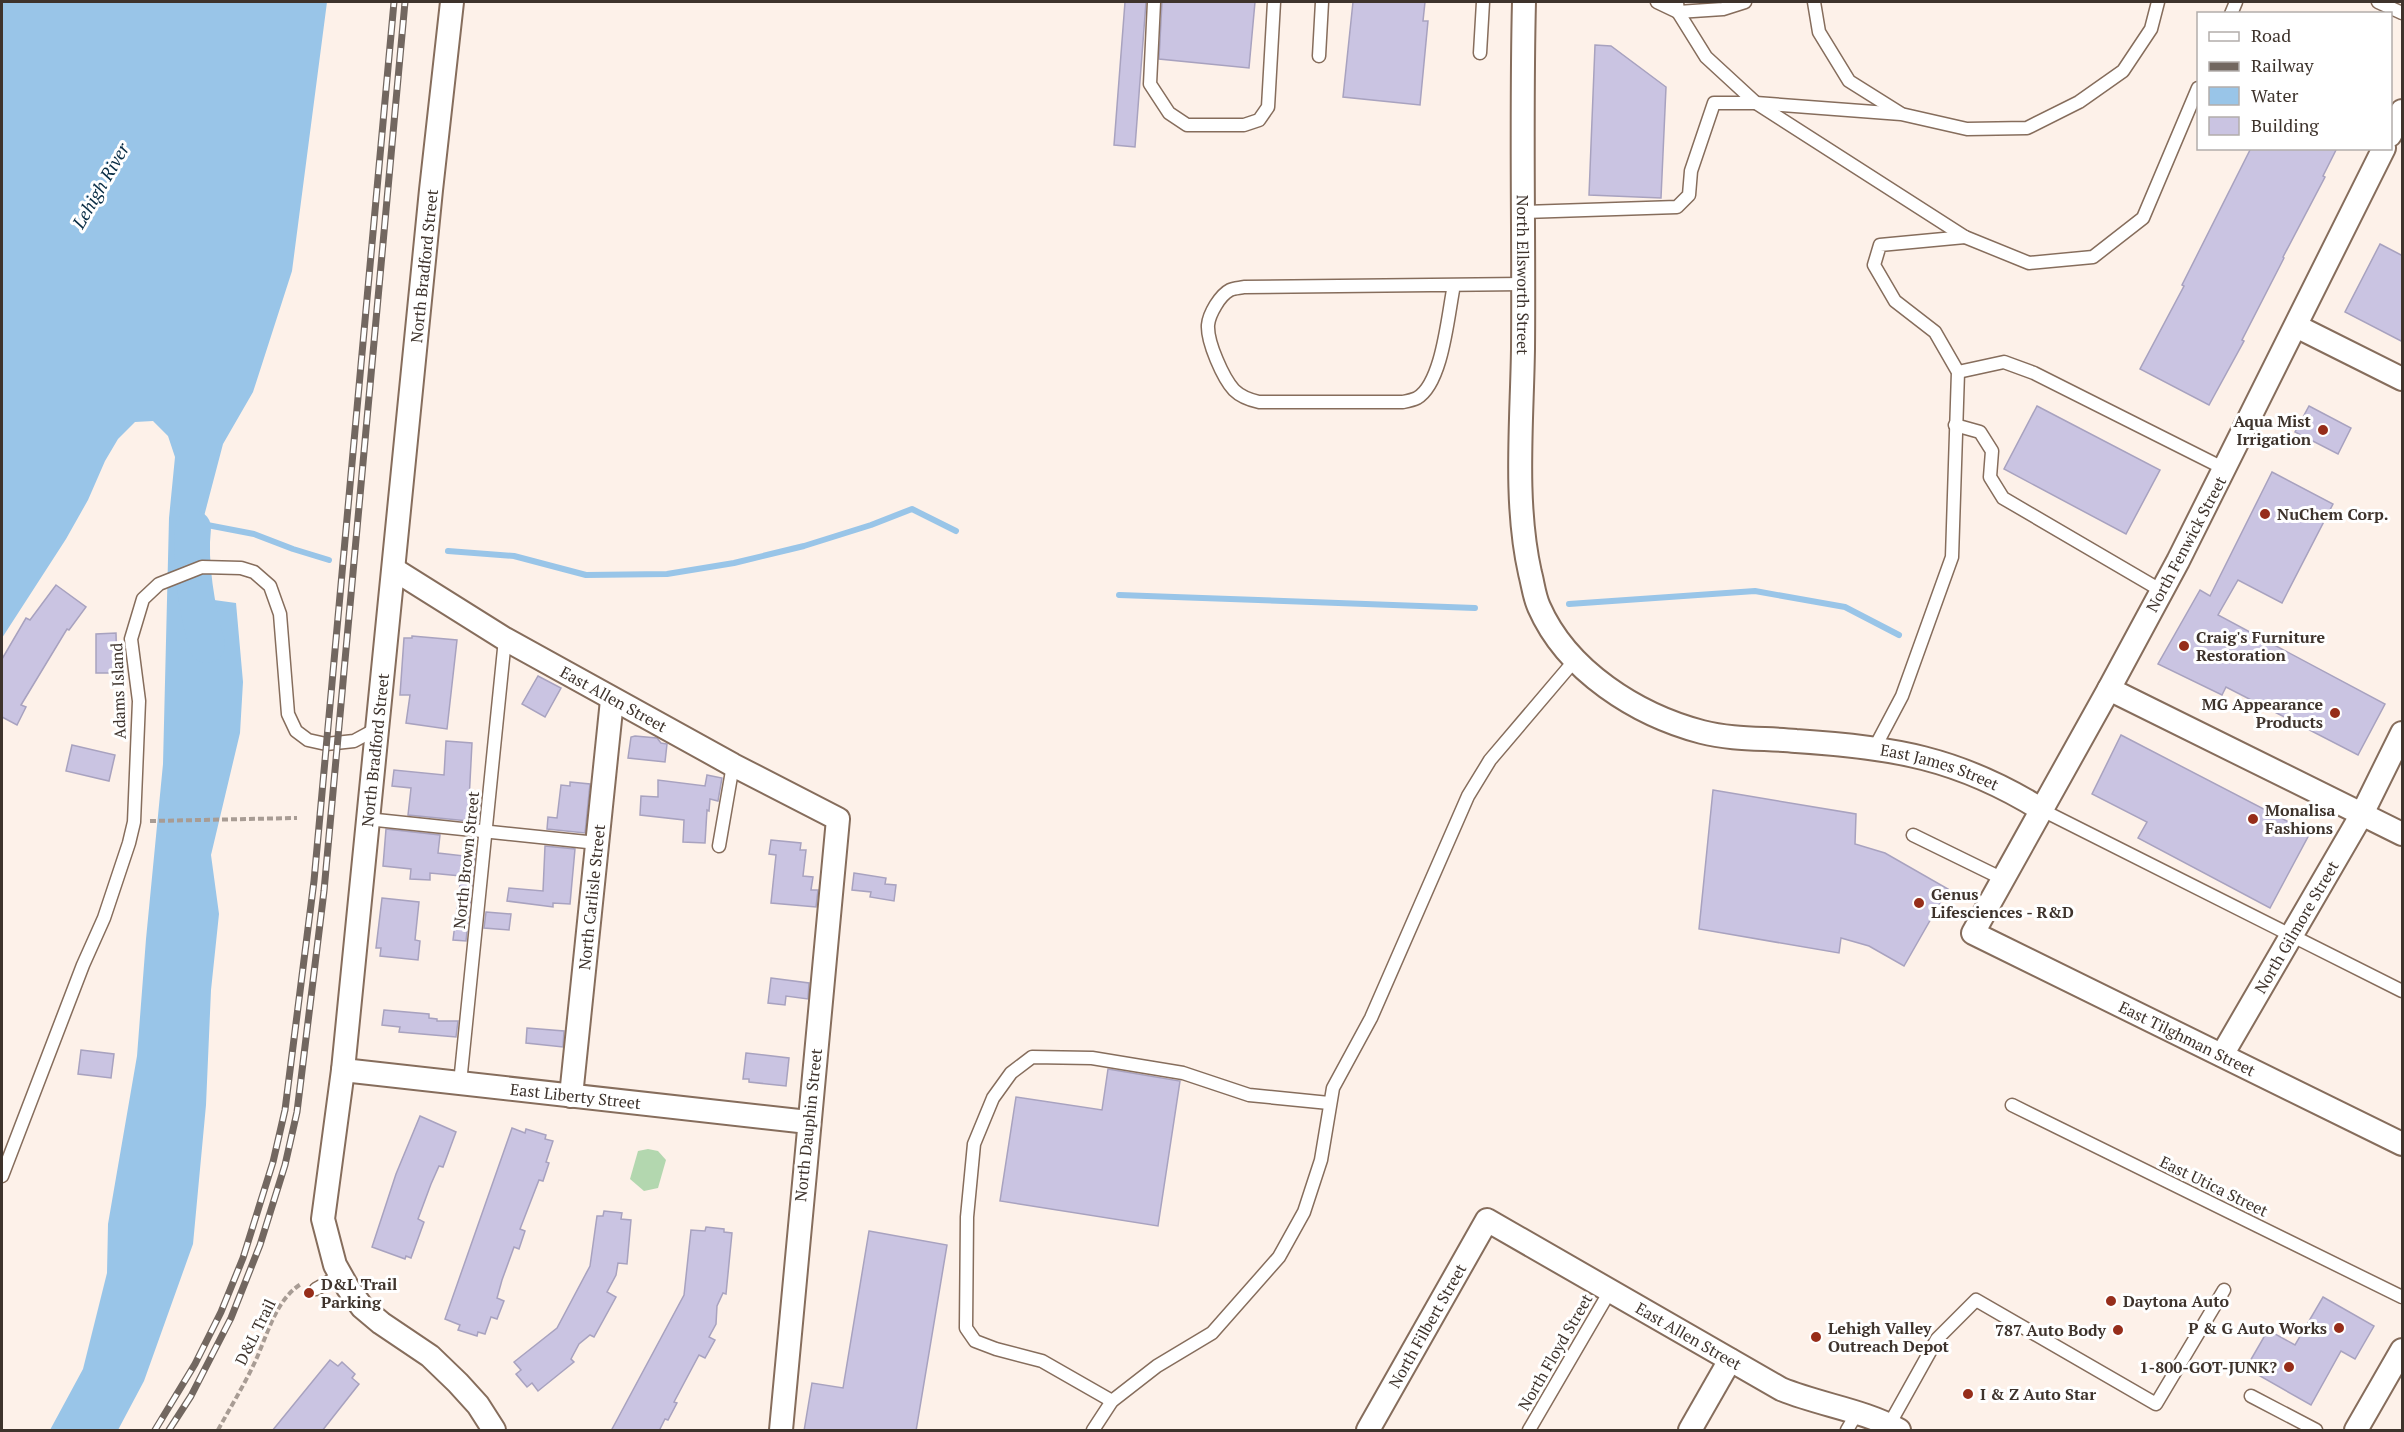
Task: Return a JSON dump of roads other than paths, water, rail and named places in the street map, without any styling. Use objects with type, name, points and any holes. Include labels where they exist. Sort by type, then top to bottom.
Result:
[{"type":"street","name":"North Bradford Street","points":[[452,2],[431,190],[343,1070],[323,1219],[327,1240],[341,1275],[362,1307],[381,1323],[430,1356],[478,1406],[494,1431]]},
{"type":"street","name":"North Ellsworth Street","points":[[1524,2],[1522,500],[1526,548]]},
{"type":"street","points":[[2392,133],[2403,111]]},
{"type":"street","name":"North Fenwick Street","points":[[1973,933],[2162,591],[2383,150]]},
{"type":"street","points":[[2296,326],[2403,379]]},
{"type":"street","name":"East James Street","points":[[1526,548],[1537,603],[1557,639],[1575,660],[1600,682],[1628,700],[1672,722],[1704,732],[1737,738],[1796,741],[1910,754],[1962,769],[2012,791],[2042,810]]},
{"type":"street","name":"East Allen Street","points":[[394,570],[505,639],[612,700],[838,819]]},
{"type":"street","points":[[2109,689],[2403,834]]},
{"type":"street","name":"North Carlisle Street","points":[[572,1096],[612,700]]},
{"type":"street","name":"North Gilmore Street","points":[[2222,1055],[2362,814],[2403,733]]},
{"type":"street","name":"North Dauphin Street","points":[[781,1431],[838,819]]},
{"type":"street","name":"East Tilghman Street","points":[[1973,933],[2403,1144]]},
{"type":"street","name":"East Liberty Street","points":[[343,1070],[808,1122]]},
{"type":"street","name":"East Allen Street","points":[[1487,1220],[1781,1389],[1852,1422],[1894,1428]]},
{"type":"street","name":"North Filbert Street","points":[[1368,1431],[1487,1220]]},
{"type":"street","points":[[2356,1431],[2403,1350]]},
{"type":"street","points":[[1690,1431],[1730,1360]]},
{"type":"lane","points":[[1154,2],[1150,84],[1169,113],[1187,125],[1244,125],[1259,120],[1268,107],[1274,2]]},
{"type":"lane","points":[[1319,56],[1322,2]]},
{"type":"lane","points":[[1480,53],[1483,2]]},
{"type":"lane","points":[[1657,2],[1677,7],[1723,9],[1745,2]]},
{"type":"lane","points":[[1814,2],[1819,32],[1849,81],[1900,114]]},
{"type":"lane","points":[[1524,212],[1677,207],[1689,195],[1691,171],[1714,103],[1756,103],[1900,114],[1967,129],[2027,128],[2079,102],[2123,70],[2151,29],[2158,2]]},
{"type":"lane","points":[[2378,2],[2403,13]]},
{"type":"lane","points":[[1677,7],[1706,57],[1756,103],[1965,237],[2029,263],[2093,257],[2143,218],[2197,93]]},
{"type":"lane","points":[[1874,749],[1902,696],[1952,556],[1958,372],[1935,332],[1895,301],[1875,265],[1880,245],[1965,237]]},
{"type":"lane","points":[[1454,285],[1437,370],[1429,386],[1417,398],[1403,402],[1259,402],[1249,400],[1236,392],[1226,379],[1210,340],[1208,325],[1212,313],[1230,290],[1244,288],[1523,284]]},
{"type":"lane","points":[[1958,372],[2004,362],[2034,373],[2225,469]]},
{"type":"lane","points":[[1955,425],[1980,432],[1992,451],[1990,477],[2003,498],[2162,591]]},
{"type":"lane","name":"Adams Island","points":[[2,1176],[83,965],[104,918],[129,843],[134,822],[139,701],[131,639],[143,599],[159,584],[202,567],[241,568],[254,572],[270,586],[280,614],[288,714],[296,731],[309,740],[326,744],[354,741],[378,728]]},
{"type":"lane","name":"North Brown Street","points":[[460,1083],[505,639]]},
{"type":"lane","points":[[1093,1431],[1112,1401],[1157,1366],[1212,1333],[1279,1257],[1304,1212],[1318,1170],[1333,1088],[1371,1017],[1468,796],[1490,760],[1575,660]]},
{"type":"lane","points":[[719,846],[733,765]]},
{"type":"lane","name":"East James Street","points":[[2042,810],[2403,991]]},
{"type":"lane","points":[[367,819],[597,843]]},
{"type":"lane","points":[[1913,835],[2003,879]]},
{"type":"lane","points":[[1112,1401],[1042,1361],[975,1341],[966,1329],[967,1217],[974,1144],[993,1098],[1011,1073],[1032,1058],[1092,1058],[1183,1073],[1250,1095],[1329,1103]]},
{"type":"lane","name":"East Utica Street","points":[[2012,1105],[2403,1297]]},
{"type":"lane","points":[[311,1285],[341,1275]]},
{"type":"lane","points":[[1894,1428],[1937,1339],[1976,1300],[2156,1404],[2224,1290]]},
{"type":"lane","name":"North Floyd Street","points":[[1529,1431],[1610,1291]]},
{"type":"lane","points":[[2251,1396],[2316,1431]]},
{"type":"water","name":"Lehigh River","points":[[2,2],[327,2],[292,271],[253,392],[223,444],[202,524],[192,597],[236,603],[243,682],[240,733],[211,855],[219,914],[211,990],[206,1105],[193,1244],[144,1381],[118,1430],[50,1430],[83,1369],[107,1273],[108,1224],[137,1056],[163,764],[169,518],[175,457],[168,436],[153,421],[135,422],[118,439],[66,539],[2,638]]},
{"type":"waterway","points":[[448,551],[514,556],[586,575],[667,574],[734,563],[804,546],[871,525],[912,509],[956,531]]},
{"type":"waterway","points":[[195,521],[254,534],[329,560]]},
{"type":"waterway","points":[[193,528],[192,556],[195,586],[207,645]]},
{"type":"waterway","points":[[1569,604],[1755,591],[1845,607],[1899,635]]},
{"type":"waterway","points":[[1119,595],[1475,608]]},
{"type":"railway","points":[[155,1430],[195,1364],[221,1312],[243,1258],[273,1162],[285,1110],[314,881],[394,2]]},
{"type":"railway","points":[[169,1430],[191,1396],[231,1318],[260,1245],[285,1165],[297,1112],[324,891],[405,2]]},
{"type":"place","name":"Aqua Mist Irrigation","points":[[2323,430]]},
{"type":"place","name":"NuChem Corp.","points":[[2265,514]]},
{"type":"place","name":"Craig's Furniture Restoration","points":[[2184,646]]},
{"type":"place","name":"MG Appearance Products","points":[[2335,713]]},
{"type":"place","name":"Monalisa Fashions","points":[[2253,819]]},
{"type":"place","name":"Genus Lifesciences - R&D","points":[[1919,903]]},
{"type":"place","name":"D&L Trail Parking","points":[[309,1293]]},
{"type":"place","name":"Daytona Auto","points":[[2111,1301]]},
{"type":"place","name":"P & G Auto Works","points":[[2339,1328]]},
{"type":"place","name":"787 Auto Body","points":[[2118,1330]]},
{"type":"place","name":"Lehigh Valley Outreach Depot","points":[[1816,1337]]},
{"type":"place","name":"1-800-GOT-JUNK?","points":[[2289,1367]]},
{"type":"place","name":"I & Z Auto Star","points":[[1968,1394]]}]
